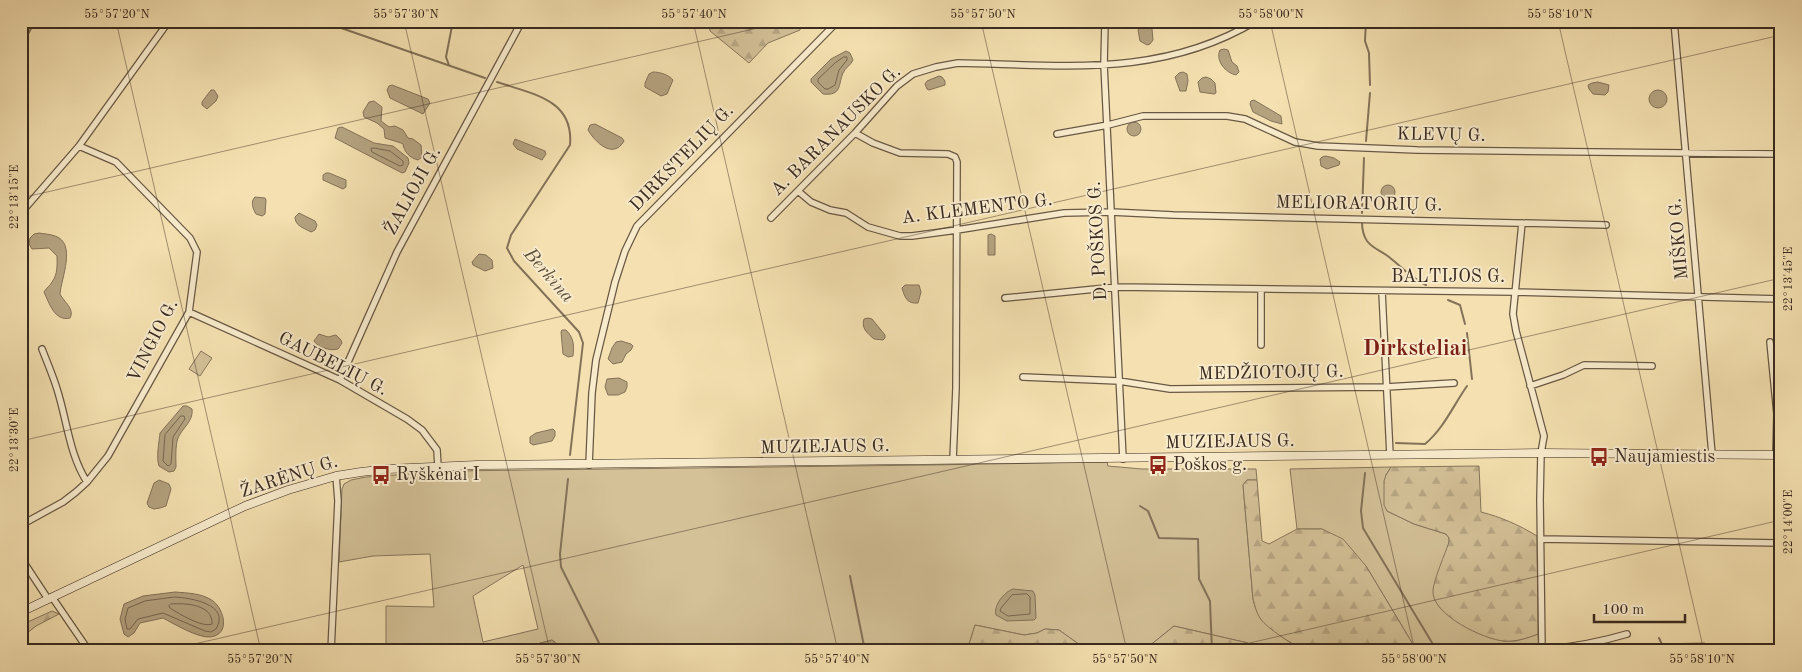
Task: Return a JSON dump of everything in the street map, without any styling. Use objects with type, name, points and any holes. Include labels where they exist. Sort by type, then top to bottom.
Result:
[{"type":"main road","name":"MUZIEJAUS G.","points":[[589,465],[1541,453],[1778,455]]},
{"type":"main road","name":"ŽARĖNŲ G.","points":[[21,612],[245,506],[288,490],[336,476],[388,469],[477,465],[589,465]]},
{"type":"street","points":[[21,213],[79,146],[169,21]]},
{"type":"street","name":"ŽALIOJI G.","points":[[340,380],[396,252],[522,21]]},
{"type":"street","name":"DIRKSTELIŲ G.","points":[[589,465],[592,393],[596,360],[615,282],[625,251],[637,226],[838,21]]},
{"type":"street","name":"D. POŠKOS G.","points":[[1105,21],[1104,66],[1123,459]]},
{"type":"street","name":"A. BARANAUSKO G.","points":[[771,218],[855,133],[897,86],[913,74],[958,63],[1104,66],[1154,60],[1218,42],[1256,21]]},
{"type":"street","name":"MIŠKO G.","points":[[1674,21],[1712,454]]},
{"type":"street","name":"KLEVŲ G.","points":[[1057,134],[1108,125],[1143,116],[1227,116],[1245,120],[1295,142],[1318,146],[1387,149],[1781,154]]},
{"type":"street","points":[[855,133],[873,143],[900,153],[948,154],[956,157],[958,167],[956,388],[953,460]]},
{"type":"street","name":"VINGIO G.","points":[[21,525],[76,492],[87,482],[108,456],[189,312],[197,252],[190,238],[116,162],[79,146]]},
{"type":"street","name":"A. KLEMENTO G.","points":[[798,190],[811,202],[830,210],[846,213],[868,226],[900,236],[957,230],[1064,214],[1111,212]]},
{"type":"street","name":"MELIORATORIŲ G.","points":[[1111,212],[1606,225]]},
{"type":"street","points":[[1522,223],[1513,314],[1544,436],[1541,453],[1542,650],[1576,647],[1627,634]]},
{"type":"street","name":"BALTIJOS G.","points":[[1005,298],[1116,287],[1382,292],[1515,292],[1781,299]]},
{"type":"street","points":[[1261,289],[1261,345]]},
{"type":"street","points":[[1382,292],[1390,455]]},
{"type":"street","name":"GAUBELIŲ G.","points":[[189,312],[340,380],[407,419],[422,430],[437,450],[438,467]]},
{"type":"street","points":[[1770,342],[1777,414],[1778,455]]},
{"type":"street","points":[[42,349],[57,389],[70,441],[87,482]]},
{"type":"street","points":[[1530,386],[1563,375],[1584,365],[1652,366]]},
{"type":"street","name":"MEDŽIOTOJŲ G.","points":[[1023,377],[1119,381],[1170,389],[1386,386],[1454,383]]},
{"type":"street","points":[[331,651],[338,501],[336,476]]},
{"type":"street","points":[[1541,539],[1781,543]]},
{"type":"street","points":[[21,558],[89,651]]},
{"type":"green space","points":[[709,21],[802,21],[800,30],[768,43],[749,63],[710,31]]},
{"type":"green space","points":[[201,351],[212,358],[200,376],[189,369]]},
{"type":"green space","points":[[1107,462],[1108,466],[1142,469],[1256,469],[1257,480],[1247,480],[1243,485],[1253,599],[1255,607],[1268,626],[1293,645],[1287,651],[1249,651],[1248,643],[1174,626],[1143,651],[1104,651],[1080,645],[1059,630],[1045,629],[1037,633],[1024,635],[975,625],[967,651],[559,651],[557,644],[552,640],[533,645],[529,651],[386,651],[386,606],[434,607],[430,554],[373,556],[339,562],[342,489],[344,484],[351,480],[366,477],[452,471]],"holes":[[[523,565],[538,629],[483,642],[473,596]]]},
{"type":"green space","points":[[1479,466],[1481,512],[1510,522],[1537,536],[1538,634],[1513,641],[1495,640],[1472,631],[1440,608],[1434,599],[1433,590],[1449,538],[1446,534],[1414,524],[1387,511],[1384,505],[1384,481],[1391,467]]},
{"type":"green space","points":[[1391,467],[1386,475],[1387,511],[1414,524],[1446,534],[1502,641],[1516,641],[1538,634],[1539,651],[1417,651],[1366,566],[1322,529],[1297,529],[1290,469]]},
{"type":"green space","points":[[1247,480],[1257,480],[1262,541],[1269,544],[1297,529],[1322,529],[1343,539],[1366,566],[1417,651],[1306,651],[1281,636],[1263,622],[1253,599],[1243,485]]},
{"type":"green space","points":[[52,611],[59,614],[36,626],[21,638],[21,625]]},
{"type":"green space","points":[[975,625],[1024,635],[1037,633],[1045,629],[1059,630],[1080,645],[1104,651],[967,651]]},
{"type":"green space","points":[[1174,626],[1248,643],[1249,651],[1143,651]]},
{"type":"green space","points":[[1705,643],[1706,651],[1652,651],[1653,644]]},
{"type":"water","points":[[1143,23],[1146,23],[1152,29],[1153,40],[1147,45],[1140,41],[1138,30]]},
{"type":"water","points":[[1220,50],[1228,50],[1232,62],[1237,66],[1239,72],[1236,75],[1225,69],[1220,62]]},
{"type":"water","points":[[846,51],[850,53],[853,60],[843,73],[838,89],[833,93],[823,94],[811,82],[811,79],[831,59]]},
{"type":"water","points":[[653,72],[664,74],[673,80],[667,94],[661,96],[645,87],[649,74]]},
{"type":"water","points":[[1183,72],[1187,74],[1188,81],[1186,91],[1180,91],[1175,77]]},
{"type":"water","points":[[939,76],[945,81],[945,85],[927,89],[925,84],[927,81]]},
{"type":"water","points":[[1206,77],[1215,83],[1216,93],[1200,92],[1198,82]]},
{"type":"water","points":[[1598,82],[1609,85],[1608,92],[1605,95],[1593,94],[1589,89],[1588,85]]},
{"type":"water","points":[[392,85],[428,99],[430,103],[423,114],[390,98],[387,90]]},
{"type":"water","points":[[211,90],[214,90],[218,96],[216,101],[207,109],[202,105],[202,102]]},
{"type":"water","points":[[1658,90],[1664,93],[1667,99],[1664,105],[1658,108],[1652,105],[1649,99],[1652,93]]},
{"type":"water","points":[[1254,100],[1281,116],[1282,124],[1253,112],[1250,104]]},
{"type":"water","points":[[374,101],[382,107],[381,121],[389,127],[395,126],[403,130],[408,138],[421,145],[422,157],[418,160],[410,156],[403,144],[385,138],[384,129],[377,123],[364,117],[363,112],[369,102]]},
{"type":"water","points":[[1131,122],[1137,122],[1141,129],[1137,136],[1131,136],[1127,132],[1127,126]]},
{"type":"water","points":[[595,124],[622,138],[624,141],[615,149],[604,147],[588,130],[590,125]]},
{"type":"water","points":[[342,127],[374,143],[393,146],[408,158],[409,163],[405,172],[402,173],[335,138],[338,128]]},
{"type":"water","points":[[515,139],[545,151],[546,154],[542,160],[517,149],[513,144]]},
{"type":"water","points":[[1326,156],[1340,162],[1339,165],[1327,169],[1321,166],[1320,159]]},
{"type":"water","points":[[326,173],[346,180],[346,187],[343,189],[323,180],[323,175]]},
{"type":"water","points":[[1385,185],[1391,185],[1395,192],[1391,199],[1385,199],[1381,195],[1381,189]]},
{"type":"water","points":[[255,197],[265,198],[266,200],[265,214],[262,216],[256,214],[253,208],[252,203]]},
{"type":"water","points":[[299,213],[315,221],[317,225],[315,230],[311,232],[298,225],[295,217]]},
{"type":"water","points":[[34,234],[55,236],[62,240],[65,246],[67,253],[60,294],[70,309],[70,318],[60,317],[53,311],[44,292],[55,276],[57,256],[49,248],[32,249],[29,244],[30,238]]},
{"type":"water","points":[[988,235],[995,236],[995,255],[988,255]]},
{"type":"water","points":[[479,254],[486,255],[492,260],[493,268],[485,271],[473,265],[472,262]]},
{"type":"water","points":[[905,285],[919,285],[921,292],[918,303],[907,300],[902,288]]},
{"type":"water","points":[[864,319],[872,319],[885,335],[883,340],[874,339],[865,330],[863,325]]},
{"type":"water","points":[[562,330],[566,330],[572,339],[573,356],[568,357],[563,354]]},
{"type":"water","points":[[319,334],[328,337],[336,335],[342,343],[335,350],[322,347],[314,341]]},
{"type":"water","points":[[621,341],[633,346],[622,362],[613,364],[608,359],[616,342]]},
{"type":"water","points":[[619,378],[627,382],[625,392],[618,395],[608,395],[605,387],[607,379]]},
{"type":"water","points":[[183,406],[192,409],[192,413],[190,421],[178,438],[176,467],[174,471],[169,472],[159,466],[158,462],[160,433]]},
{"type":"water","points":[[553,429],[555,436],[552,441],[533,445],[530,443],[530,437],[536,433]]},
{"type":"water","points":[[159,480],[169,484],[171,489],[166,506],[154,509],[149,507],[147,503],[154,483]]},
{"type":"water","points":[[1013,589],[1033,591],[1035,595],[1036,618],[1034,620],[1007,621],[996,615],[996,608],[1000,600]]},
{"type":"water","points":[[175,592],[199,595],[213,601],[220,610],[224,621],[221,632],[217,635],[205,637],[163,618],[140,623],[134,633],[128,637],[124,634],[120,619],[124,604],[143,596]]},
{"type":"water","points":[[552,640],[557,644],[559,651],[529,651],[533,645]]},
{"type":"waterway","name":"Berkina","points":[[21,46],[32,27],[38,21]]},
{"type":"waterway","name":"Berkina","points":[[321,21],[485,78]]},
{"type":"waterway","points":[[449,65],[446,57],[453,21]]},
{"type":"waterway","points":[[1366,21],[1365,41],[1369,53],[1370,85]]},
{"type":"waterway","name":"Berkina","points":[[497,82],[524,90],[548,101],[558,108],[565,117],[569,130],[570,145],[511,235],[507,248],[514,261],[579,332],[583,343],[570,455]]},
{"type":"waterway","points":[[1366,141],[1370,93]]},
{"type":"waterway","points":[[1362,213],[1364,158]]},
{"type":"waterway","points":[[1362,222],[1364,234],[1369,244],[1386,255],[1415,279],[1426,285]]},
{"type":"waterway","points":[[1448,300],[1460,305],[1465,324]]},
{"type":"waterway","points":[[1467,333],[1472,379]]},
{"type":"waterway","points":[[1396,443],[1425,444],[1443,424],[1467,386]]},
{"type":"waterway","points":[[1365,473],[1361,511],[1363,528],[1437,651]]},
{"type":"waterway","name":"Berkina","points":[[568,479],[560,554],[561,567],[603,651]]},
{"type":"waterway","points":[[1140,506],[1148,511],[1159,538],[1198,539],[1199,579],[1210,601],[1212,651]]},
{"type":"waterway","points":[[850,576],[865,651]]},
{"type":"waterway","points":[[1659,638],[1665,651]]},
{"type":"place","name":"Naujamiestis","points":[[1599,457]]},
{"type":"place","name":"Poškos g.","points":[[1158,465]]},
{"type":"place","name":"Ryškėnai I","points":[[381,475]]},
{"type":"district","name":"Dirksteliai","points":[[1415,349]]}]
